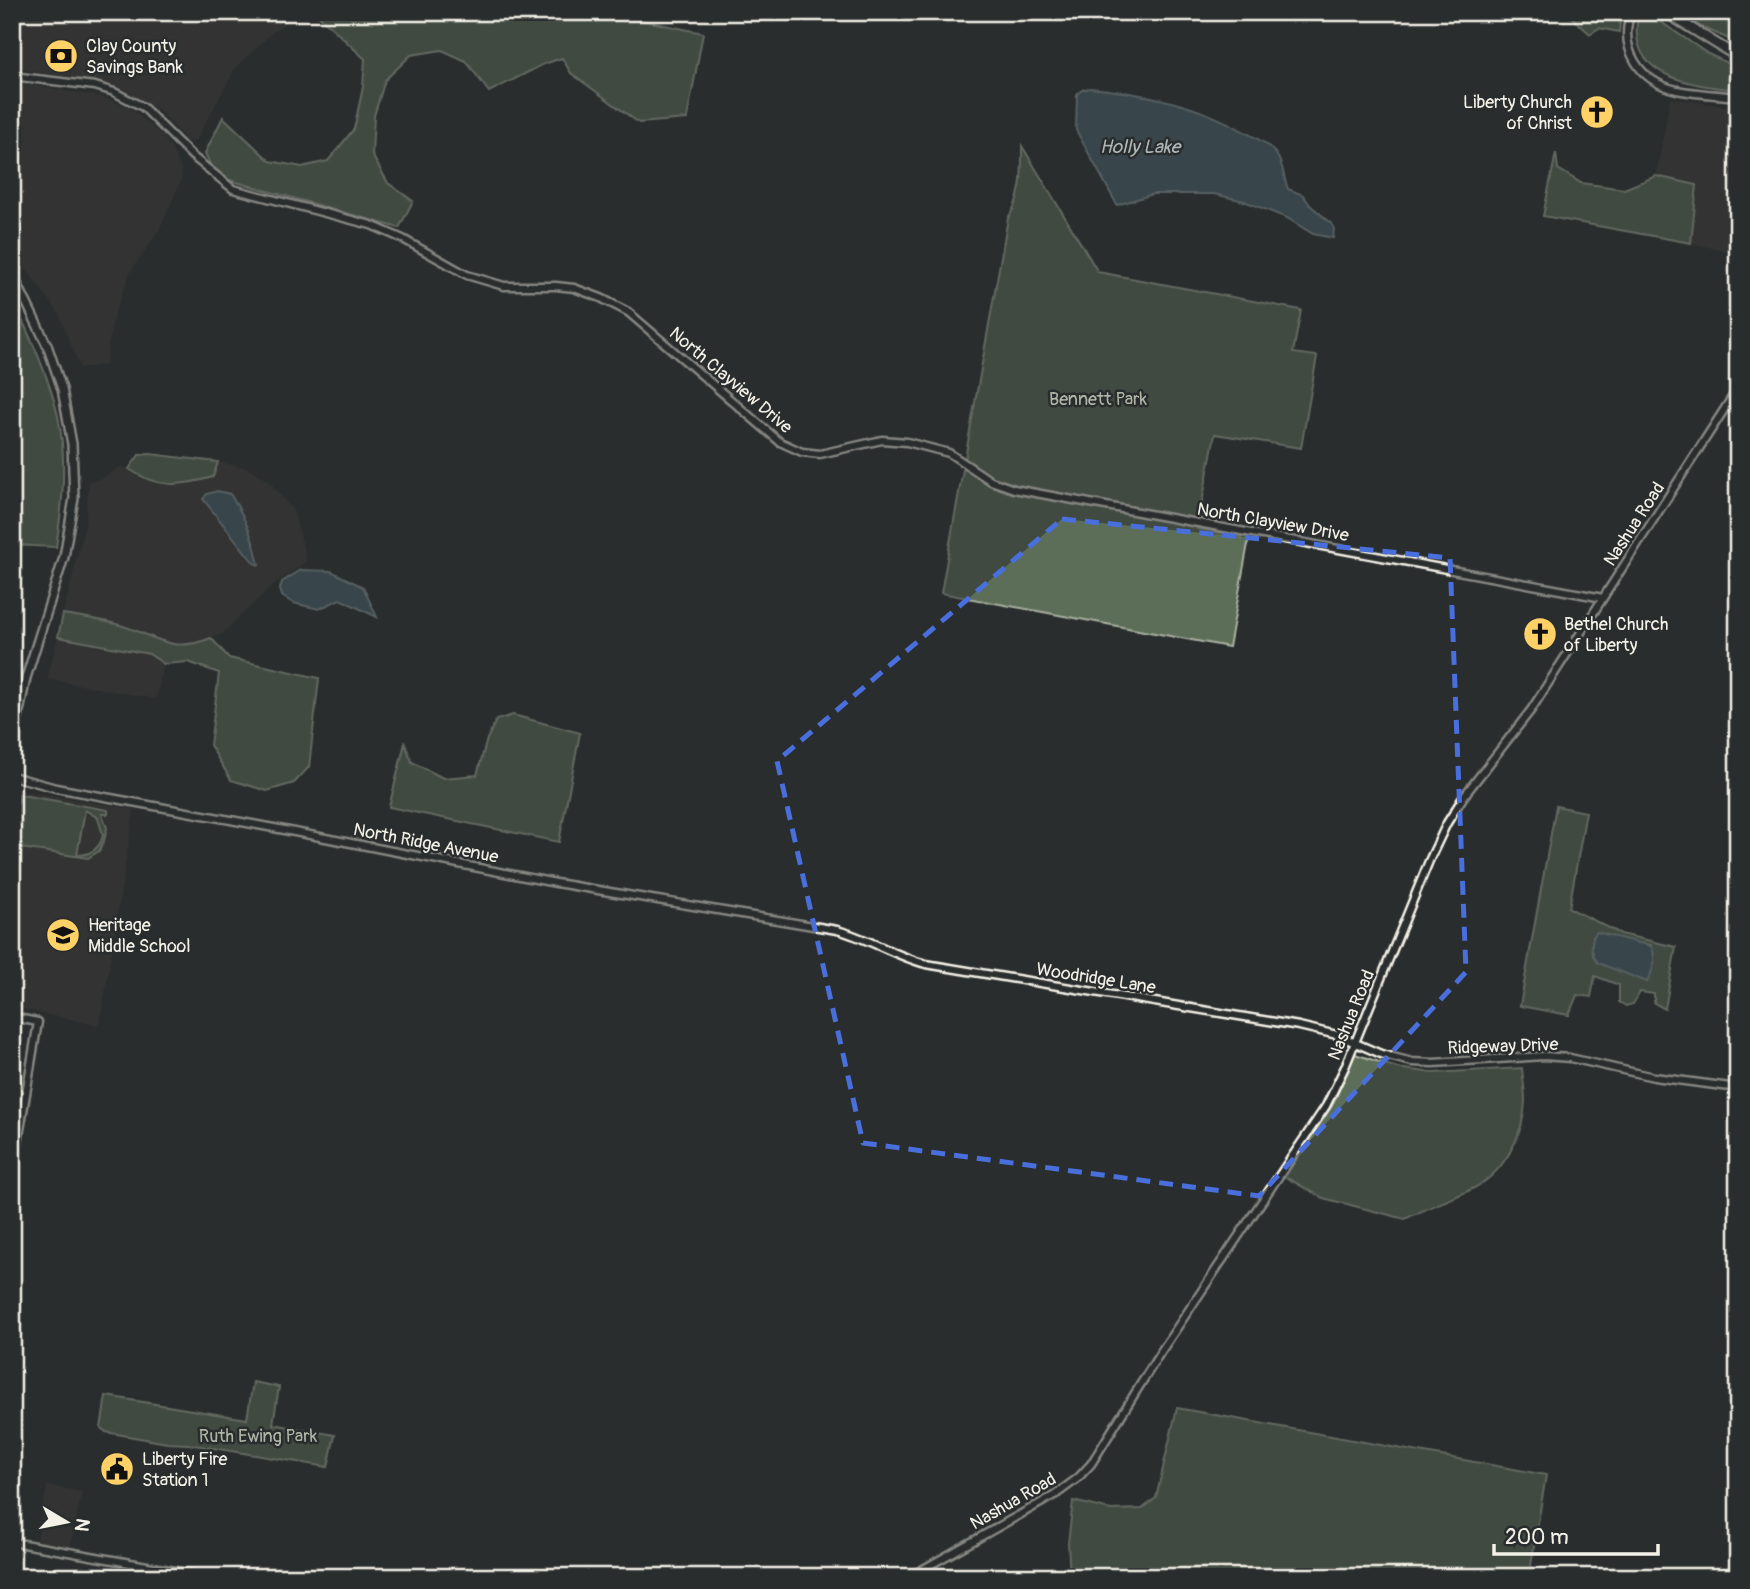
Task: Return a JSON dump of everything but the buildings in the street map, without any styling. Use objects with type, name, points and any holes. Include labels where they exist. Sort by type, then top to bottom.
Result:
[{"type":"main road","points":[[1665,12],[1738,57]]},
{"type":"main road","points":[[1724,50],[1738,50]]},
{"type":"main road","points":[[12,273],[47,345],[62,388],[72,444],[74,498],[64,557],[26,678],[12,746]]},
{"type":"street","points":[[1631,12],[1627,22],[1626,41],[1642,72],[1660,85],[1676,90],[1738,97]]},
{"type":"street","name":"North Clayview Drive","points":[[12,76],[87,85],[114,92],[143,107],[192,156],[233,189],[372,225],[479,279],[504,286],[574,288],[601,298],[628,312],[780,442],[802,452],[820,454],[882,440],[908,442],[949,453],[991,481],[1014,489],[1603,598]]},
{"type":"street","name":"Nashua Road","points":[[909,1577],[1055,1495],[1078,1478],[1091,1464],[1160,1353],[1326,1106],[1447,823],[1464,796],[1531,710],[1738,388]]},
{"type":"street","name":"North Ridge Avenue","points":[[12,776],[56,788],[556,883],[837,930]]},
{"type":"street","name":"Woodridge Lane","points":[[837,930],[926,964],[1299,1026],[1354,1042]]},
{"type":"street","points":[[12,1017],[38,1022],[12,1178]]},
{"type":"street","name":"Ridgeway Drive","points":[[1354,1042],[1381,1054],[1412,1062],[1544,1056],[1570,1058],[1654,1077],[1738,1088]]},
{"type":"street","points":[[12,1542],[209,1577]]},
{"type":"highlighted area","points":[[1062,519],[1450,558],[1466,972],[1259,1196],[863,1143],[777,761]]},
{"type":"shaded area","points":[[17,12],[299,12],[271,34],[235,69],[197,139],[192,142],[187,141],[159,110],[131,94],[104,83],[12,68],[12,34]]},
{"type":"shaded area","points":[[12,82],[102,97],[130,108],[162,135],[181,169],[182,179],[159,230],[131,271],[114,315],[105,365],[80,368],[58,312],[21,263],[12,231]]},
{"type":"shaded area","points":[[1670,98],[1738,108],[1738,254],[1691,243],[1697,186],[1656,176]]},
{"type":"shaded area","points":[[218,462],[248,468],[269,481],[294,512],[307,561],[272,586],[222,634],[193,645],[157,641],[122,626],[63,614],[85,525],[89,481],[99,480],[122,466],[144,480],[212,477]]},
{"type":"shaded area","points":[[58,637],[149,654],[164,664],[156,699],[47,679]]},
{"type":"shaded area","name":"Heritage Middle School","points":[[18,790],[134,809],[109,970],[100,1022],[97,1025],[12,1007],[12,804]]},
{"type":"shaded area","points":[[47,1485],[82,1492],[70,1548],[37,1542]]},
{"type":"green space","points":[[315,12],[603,12],[703,33],[687,119],[639,123],[571,73],[562,58],[544,64],[489,92],[466,61],[442,50],[411,55],[385,80],[374,116],[372,155],[388,183],[413,201],[399,228],[215,176],[205,153],[223,117],[270,161],[302,167],[328,161],[354,129],[363,87],[365,59]]},
{"type":"green space","points":[[1566,12],[1621,12],[1619,32],[1599,28],[1590,34]]},
{"type":"green space","points":[[1681,12],[1738,12],[1738,43],[1699,26]]},
{"type":"green space","points":[[1645,14],[1708,54],[1738,68],[1738,90],[1684,81],[1653,66],[1642,54],[1637,38],[1638,17]]},
{"type":"green space","name":"Bennett Park","points":[[1022,146],[1098,272],[1301,310],[1293,353],[1317,356],[1301,448],[1215,434],[1197,529],[1249,538],[1229,647],[941,593],[1008,218],[1019,192]]},
{"type":"green space","points":[[1556,153],[1558,169],[1581,183],[1624,189],[1656,176],[1697,185],[1691,243],[1543,216]]},
{"type":"green space","points":[[12,299],[44,371],[61,432],[63,481],[56,547],[12,545]]},
{"type":"green space","points":[[139,455],[218,462],[213,477],[180,484],[160,483],[129,469]]},
{"type":"green space","points":[[63,614],[116,624],[175,644],[197,643],[211,638],[229,658],[319,678],[309,767],[294,783],[267,791],[231,780],[210,745],[219,673],[188,662],[164,664],[149,654],[58,637]]},
{"type":"green space","points":[[513,715],[580,733],[559,842],[389,807],[405,743],[412,762],[443,778],[477,775],[487,739],[496,720]]},
{"type":"green space","points":[[16,794],[108,810],[108,814],[102,814],[107,828],[99,851],[88,858],[21,848],[12,838],[12,813],[20,799],[16,798]],"holes":[[[85,810],[98,818],[103,835],[100,844],[91,852],[77,855]]]},
{"type":"green space","points":[[1556,806],[1586,812],[1569,908],[1621,934],[1676,947],[1665,1009],[1654,1003],[1654,994],[1640,992],[1633,1004],[1626,1006],[1619,1002],[1619,985],[1595,976],[1591,997],[1577,995],[1569,1015],[1520,1006]],"holes":[[[1593,937],[1651,945],[1654,962],[1647,982],[1593,956]]]},
{"type":"green space","points":[[1355,1054],[1397,1068],[1433,1073],[1522,1068],[1524,1114],[1510,1153],[1482,1183],[1405,1219],[1323,1198],[1285,1177],[1333,1104]]},
{"type":"green space","name":"Ruth Ewing Park","points":[[253,1382],[279,1387],[273,1424],[335,1435],[328,1467],[188,1444],[167,1443],[106,1432],[101,1428],[106,1396],[247,1419]]},
{"type":"green space","points":[[1177,1408],[1546,1475],[1529,1577],[1070,1577],[1068,1543],[1073,1501],[1111,1510],[1142,1509],[1156,1498]]},
{"type":"water","name":"Holly Lake","points":[[1090,88],[1170,101],[1227,122],[1262,141],[1279,158],[1288,189],[1303,195],[1310,205],[1331,223],[1334,228],[1333,238],[1313,234],[1287,218],[1244,201],[1214,194],[1153,194],[1117,205],[1076,130],[1077,94]]},
{"type":"water","points":[[217,491],[230,494],[240,511],[252,537],[259,565],[254,563],[203,499],[207,494]]},
{"type":"water","points":[[301,570],[331,571],[363,587],[377,617],[340,599],[319,609],[293,603],[282,596],[280,589],[282,582]]},
{"type":"water","points":[[1597,932],[1651,946],[1654,964],[1647,982],[1598,963],[1592,947]]},
{"type":"place","name":"Clay County Savings Bank","points":[[61,56]]},
{"type":"place","name":"Liberty Church of Christ","points":[[1597,112]]},
{"type":"place","name":"Bethel Church of Liberty","points":[[1540,634]]},
{"type":"place","name":"Heritage Middle School","points":[[63,935]]},
{"type":"place","name":"Liberty Fire Station 1","points":[[117,1469]]}]
